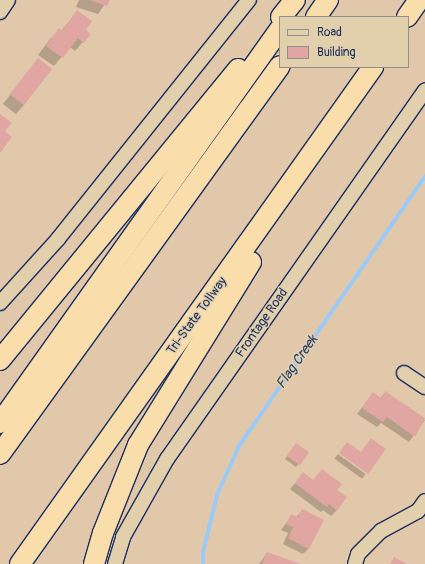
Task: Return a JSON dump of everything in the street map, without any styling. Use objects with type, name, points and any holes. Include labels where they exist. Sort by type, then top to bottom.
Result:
[{"type":"highway","points":[[283,16],[295,0]]},
{"type":"highway","points":[[290,16],[301,0]]},
{"type":"highway","points":[[317,16],[328,0]]},
{"type":"highway","points":[[408,16],[419,0]]},
{"type":"highway","points":[[0,360],[279,20]]},
{"type":"highway","points":[[0,423],[279,31]]},
{"type":"highway","points":[[0,454],[279,67]]},
{"type":"highway","name":"Tri-State Tollway","points":[[20,564],[372,68]]},
{"type":"highway","points":[[94,564],[138,444],[346,107]]},
{"type":"street","points":[[0,12],[8,0]]},
{"type":"street","points":[[0,303],[58,239],[249,0]]},
{"type":"street","name":"Frontage Road","points":[[116,564],[123,537],[167,459],[425,90]]},
{"type":"street","points":[[404,373],[425,387]]},
{"type":"street","points":[[355,564],[358,554],[381,531],[423,510]]},
{"type":"building","points":[[90,0],[110,0],[107,6]]},
{"type":"building","points":[[77,10],[92,21],[86,30],[91,34],[84,43],[78,38],[63,58],[46,46],[59,28],[62,31]]},
{"type":"building","points":[[38,58],[52,69],[24,105],[10,94]]},
{"type":"building","points":[[0,114],[12,123],[5,131],[12,137],[0,153]]},
{"type":"building","points":[[385,391],[425,418],[415,437],[387,417],[383,422],[362,408],[373,392],[381,398]]},
{"type":"building","points":[[371,438],[386,449],[368,474],[339,453],[347,442],[361,452]]},
{"type":"building","points":[[296,443],[309,452],[300,465],[287,456]]},
{"type":"building","points":[[322,469],[342,484],[337,490],[347,497],[337,511],[329,504],[327,507],[295,483],[303,472],[313,480]]},
{"type":"building","points":[[302,509],[324,520],[309,549],[288,538],[293,527],[286,524],[291,514],[298,517]]},
{"type":"building","points":[[267,552],[301,564],[262,564]]},
{"type":"building","points":[[394,557],[407,564],[390,564]]},
{"type":"waterway","name":"Flag Creek","points":[[203,564],[203,552],[217,495],[239,446],[425,176]]}]
